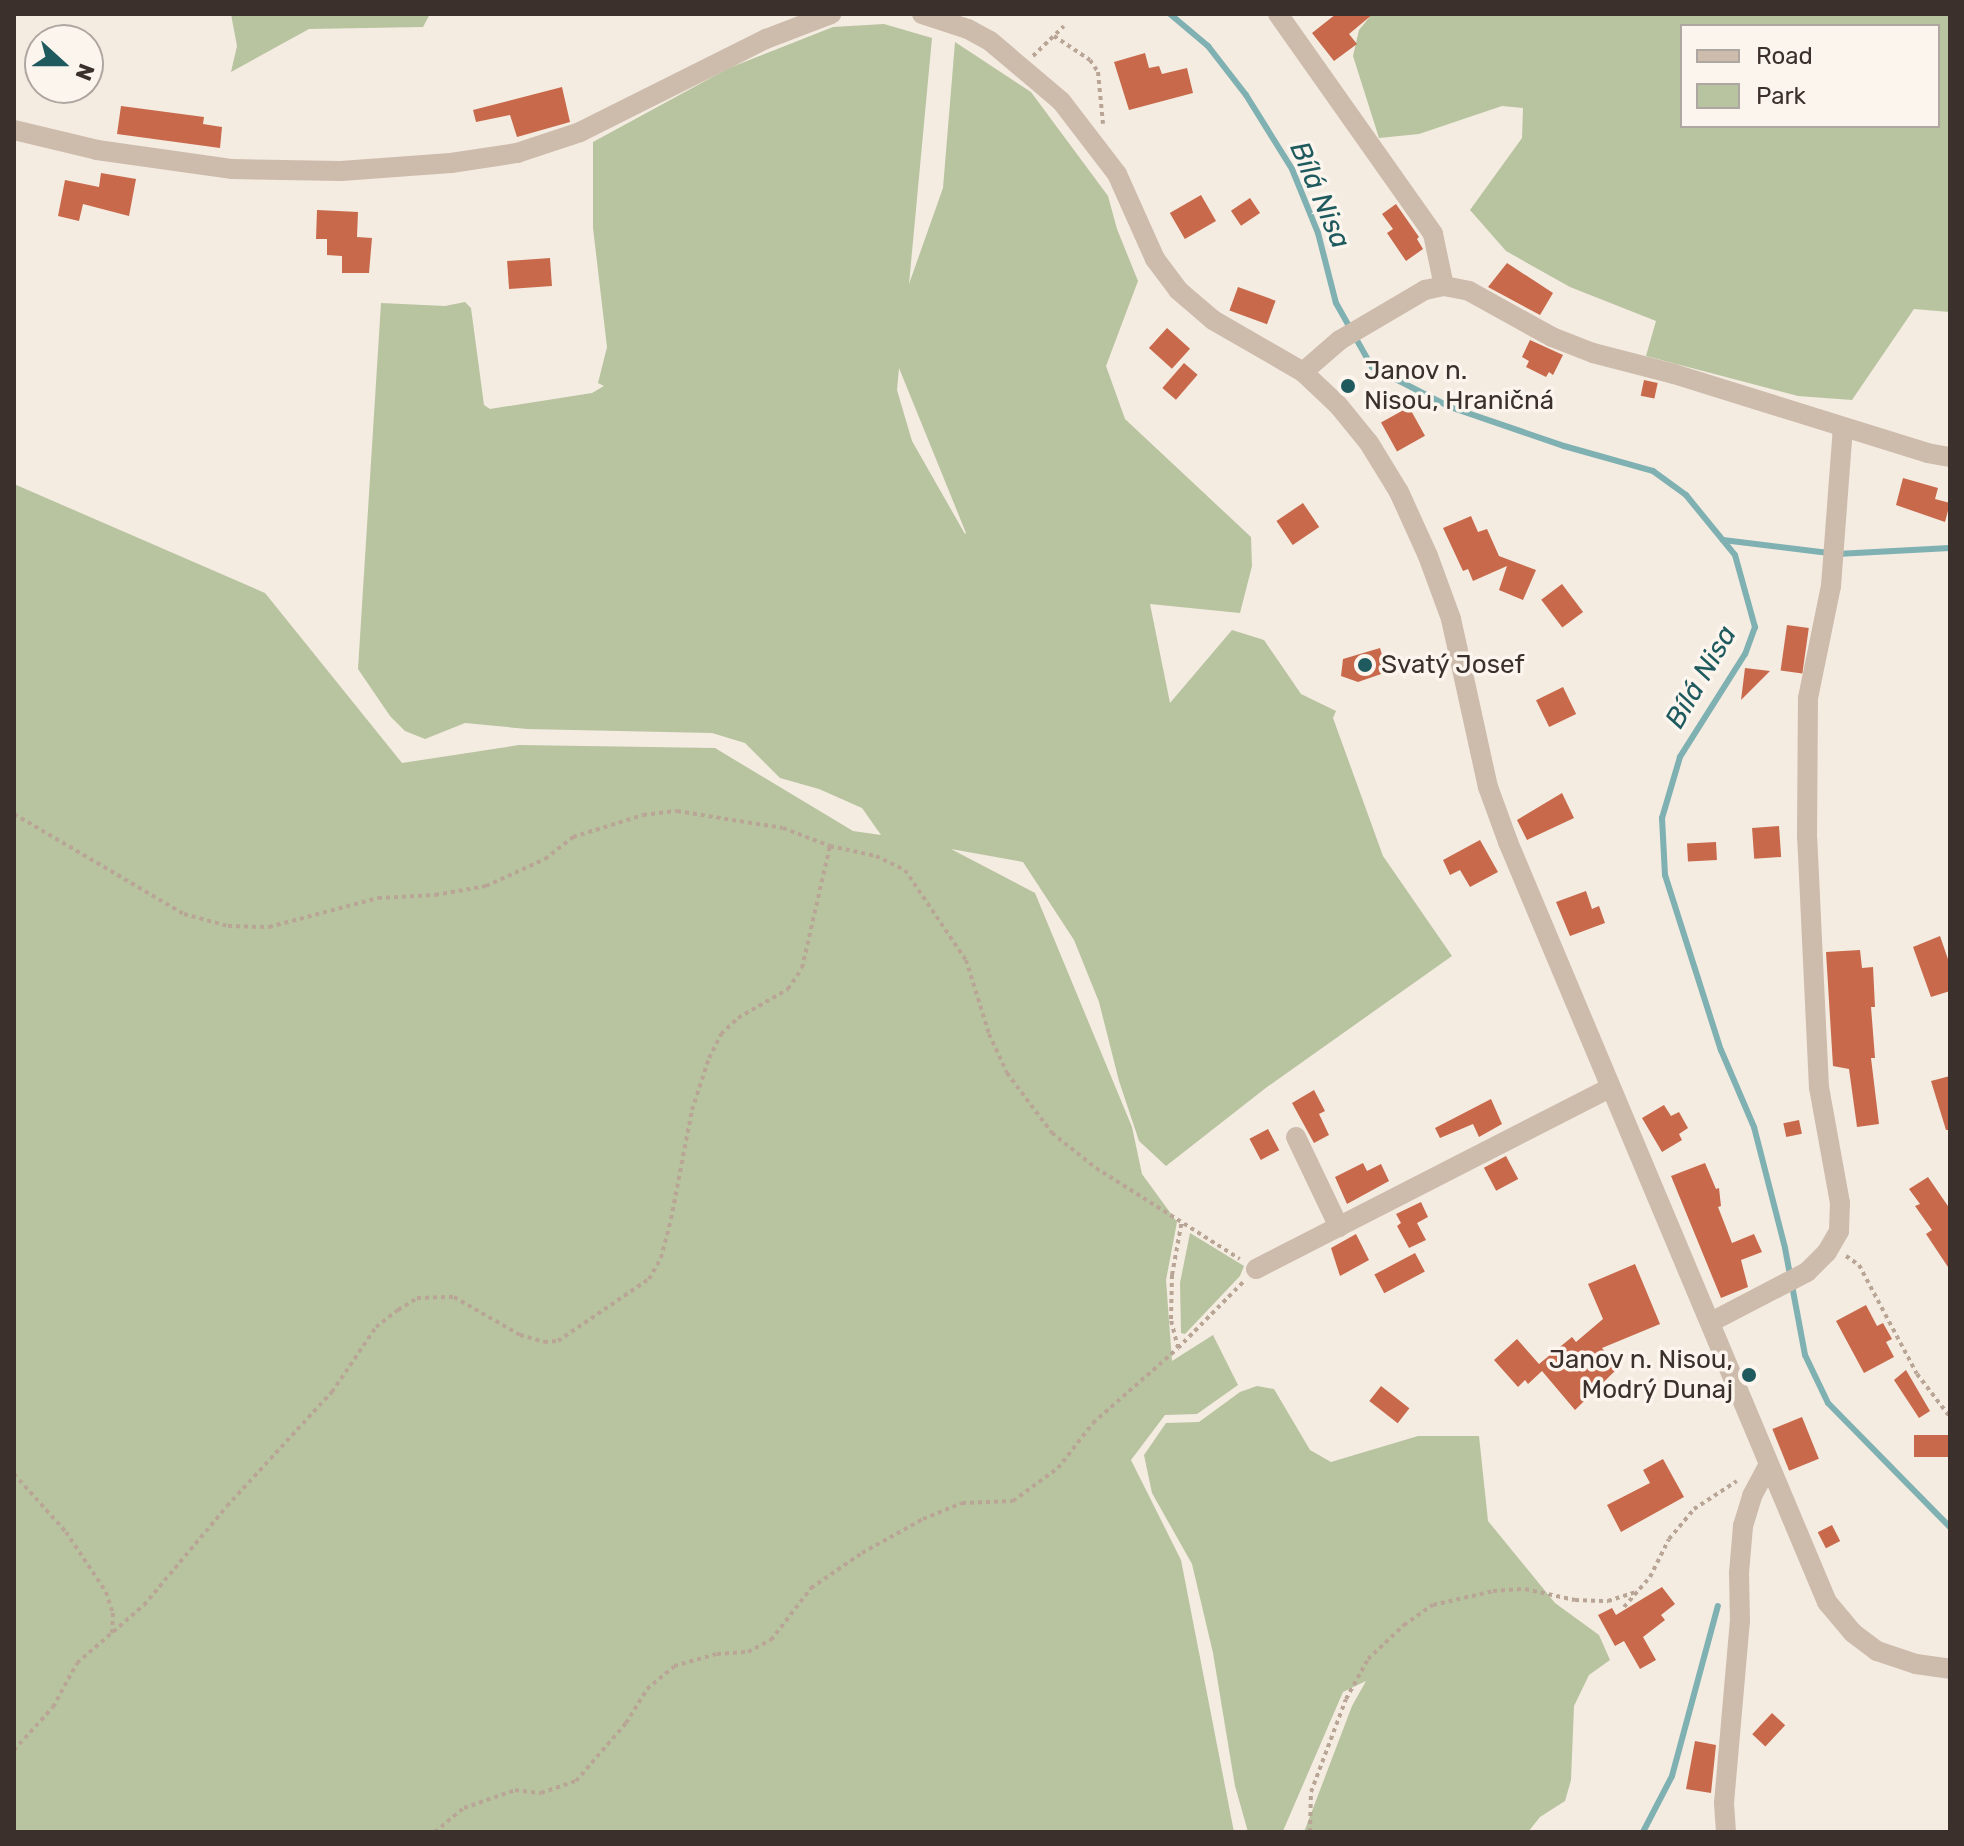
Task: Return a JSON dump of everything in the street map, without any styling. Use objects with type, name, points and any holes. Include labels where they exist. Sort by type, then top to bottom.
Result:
[{"type":"street","points":[[14,130],[97,150],[233,169],[341,171],[451,163],[517,153],[580,132],[766,39],[831,14]]},
{"type":"street","points":[[922,14],[968,29],[1023,66],[1061,101],[1117,174],[1155,259],[1178,290],[1213,320],[1303,372],[1338,405],[1369,443],[1399,492],[1428,556],[1451,619],[1488,787],[1609,1088],[1654,1183],[1768,1466],[1827,1602],[1853,1633],[1877,1651],[1916,1664],[1950,1669]]},
{"type":"street","points":[[1278,14],[1433,234],[1444,286]]},
{"type":"street","points":[[1303,372],[1340,340],[1425,290],[1444,286],[1469,291],[1552,337],[1593,353],[1674,374],[1843,428],[1950,457]]},
{"type":"street","points":[[1711,1322],[1807,1272],[1839,1231],[1840,1203],[1819,1088],[1807,838],[1808,698],[1831,586],[1843,428]]},
{"type":"street","points":[[1256,1269],[1609,1088]]},
{"type":"street","points":[[1296,1137],[1339,1227]]},
{"type":"street","points":[[1726,1832],[1724,1803],[1740,1621],[1739,1573],[1743,1526],[1752,1496],[1768,1466]]},
{"type":"path","points":[[1023,66],[1064,26]]},
{"type":"path","points":[[1054,36],[1090,60],[1098,72],[1104,112],[1102,151]]},
{"type":"path","points":[[14,814],[147,895],[184,914],[228,926],[269,927],[378,898],[435,895],[486,886],[545,859],[573,837],[643,815],[677,811],[783,828],[830,846],[876,856],[905,870],[966,960],[989,1034],[1007,1073],[1052,1133],[1096,1168],[1256,1269],[1178,1348],[1093,1423],[1058,1468],[1013,1501],[962,1503],[923,1519],[862,1553],[811,1588],[771,1640],[748,1652],[717,1654],[674,1666],[647,1689],[626,1723],[576,1781],[541,1793],[515,1790],[464,1808],[435,1832]]},
{"type":"path","points":[[14,1750],[53,1707],[77,1663],[144,1605],[227,1506],[332,1392],[376,1327],[398,1310],[417,1298],[454,1297],[520,1335],[544,1342],[558,1341],[649,1279],[661,1258],[692,1110],[709,1058],[721,1034],[738,1018],[788,989],[802,968],[830,846]]},
{"type":"path","points":[[1178,1348],[1171,1319],[1172,1275],[1182,1220]]},
{"type":"path","points":[[1831,1245],[1859,1265],[1917,1374],[1950,1417]]},
{"type":"path","points":[[1624,1607],[1659,1564],[1669,1539],[1694,1509],[1714,1493],[1768,1466]]},
{"type":"path","points":[[14,1474],[66,1532],[106,1592],[113,1613],[112,1633]]},
{"type":"path","points":[[1310,1832],[1311,1792],[1346,1699],[1368,1659],[1404,1625],[1433,1605],[1493,1591],[1525,1589],[1575,1600],[1608,1601],[1638,1591]]},
{"type":"green space","points":[[231,14],[430,14],[423,27],[309,29],[231,72],[237,46]]},
{"type":"green space","points":[[1372,14],[1950,14],[1950,312],[1914,309],[1852,400],[1798,396],[1646,356],[1656,321],[1570,287],[1506,251],[1470,210],[1522,138],[1523,108],[1502,106],[1419,134],[1379,138],[1353,56],[1359,30]]},
{"type":"green space","points":[[884,24],[932,38],[909,284],[943,188],[955,42],[1031,92],[1108,196],[1117,229],[1138,281],[1106,366],[1125,419],[1251,537],[1252,566],[1240,613],[1150,604],[1170,703],[1232,630],[1264,640],[1301,694],[1336,711],[1333,718],[1383,856],[1452,956],[1267,1087],[1166,1166],[1139,1141],[1119,1081],[1099,1002],[1074,940],[1023,862],[951,849],[1035,893],[1132,1127],[1142,1174],[1177,1222],[1166,1280],[1172,1361],[1213,1335],[1238,1385],[1197,1414],[1165,1415],[1131,1460],[1181,1560],[1234,1832],[14,1832],[14,484],[265,593],[402,763],[519,745],[715,748],[853,831],[881,835],[862,808],[819,789],[780,778],[745,743],[712,733],[527,729],[465,723],[425,739],[405,731],[390,716],[358,669],[381,303],[445,306],[465,302],[471,308],[484,405],[490,409],[592,393],[604,386],[598,383],[607,347],[593,228],[593,142],[729,68],[833,27]],"holes":[[[899,368],[966,533],[912,441],[897,390]]]},
{"type":"green space","points":[[1190,1233],[1244,1266],[1240,1276],[1185,1334],[1181,1333],[1180,1283]]},
{"type":"green space","points":[[1257,1386],[1274,1389],[1310,1450],[1331,1462],[1418,1436],[1479,1436],[1488,1521],[1555,1603],[1599,1635],[1610,1660],[1589,1675],[1574,1706],[1571,1780],[1565,1801],[1540,1817],[1528,1832],[1304,1832],[1352,1706],[1366,1681],[1343,1692],[1283,1831],[1248,1832],[1235,1786],[1213,1653],[1192,1564],[1152,1493],[1144,1455],[1166,1423],[1199,1422],[1240,1392]]},
{"type":"building","points":[[1336,14],[1373,14],[1349,34],[1357,44],[1334,61],[1312,33]]},
{"type":"building","points":[[1145,53],[1149,68],[1159,66],[1162,74],[1187,68],[1193,93],[1129,110],[1114,62]]},
{"type":"building","points":[[562,87],[570,122],[517,137],[510,115],[476,122],[473,110]]},
{"type":"building","points":[[121,106],[204,117],[203,124],[222,127],[220,148],[117,134]]},
{"type":"building","points":[[101,173],[136,179],[129,216],[83,204],[79,221],[58,216],[65,180],[99,187]]},
{"type":"building","points":[[1201,195],[1216,221],[1185,239],[1170,213]]},
{"type":"building","points":[[1250,198],[1260,213],[1241,226],[1231,211]]},
{"type":"building","points":[[1396,204],[1419,237],[1417,239],[1423,249],[1406,261],[1387,233],[1393,229],[1382,214]]},
{"type":"building","points":[[317,210],[358,212],[357,237],[372,238],[369,273],[342,273],[342,256],[327,255],[327,239],[316,239]]},
{"type":"building","points":[[550,258],[552,286],[509,289],[507,261]]},
{"type":"building","points":[[1507,263],[1553,293],[1540,315],[1488,287]]},
{"type":"building","points":[[1238,287],[1276,301],[1267,324],[1229,310]]},
{"type":"building","points":[[1167,328],[1190,349],[1172,369],[1149,348]]},
{"type":"building","points":[[1530,340],[1563,355],[1553,375],[1549,372],[1546,377],[1526,367],[1529,361],[1522,357]]},
{"type":"building","points":[[1184,363],[1198,375],[1176,400],[1162,388]]},
{"type":"building","points":[[1644,380],[1658,383],[1654,399],[1641,396]]},
{"type":"building","points":[[1409,407],[1425,436],[1397,451],[1381,423]]},
{"type":"building","points":[[1903,478],[1938,488],[1935,499],[1950,503],[1945,522],[1896,505]]},
{"type":"building","points":[[1303,503],[1319,527],[1293,545],[1276,521]]},
{"type":"building","points":[[1471,516],[1478,532],[1487,529],[1499,556],[1536,570],[1523,600],[1499,590],[1507,566],[1473,581],[1468,569],[1463,571],[1443,528]]},
{"type":"building","points":[[1562,584],[1583,612],[1562,628],[1541,600]]},
{"type":"building","points":[[1787,625],[1809,628],[1802,674],[1781,671]]},
{"type":"building","name":"Svatý Josef","points":[[1380,648],[1387,672],[1358,682],[1341,676],[1343,659]]},
{"type":"building","points":[[1745,668],[1770,671],[1741,700]]},
{"type":"building","points":[[1563,687],[1576,714],[1549,727],[1536,700]]},
{"type":"building","points":[[1562,793],[1574,818],[1527,840],[1517,820]]},
{"type":"building","points":[[1779,826],[1781,857],[1754,859],[1752,828]]},
{"type":"building","points":[[1480,840],[1498,872],[1470,887],[1460,870],[1450,875],[1443,860]]},
{"type":"building","points":[[1716,842],[1717,860],[1688,861],[1687,844]]},
{"type":"building","points":[[1586,891],[1592,909],[1599,906],[1605,923],[1570,936],[1556,902]]},
{"type":"building","points":[[1940,936],[1950,965],[1950,991],[1931,997],[1913,947]]},
{"type":"building","points":[[1860,950],[1862,968],[1873,967],[1875,1007],[1871,1007],[1875,1058],[1871,1058],[1879,1124],[1857,1127],[1849,1069],[1833,1066],[1826,952]]},
{"type":"building","points":[[1950,1076],[1950,1130],[1946,1130],[1931,1081]]},
{"type":"building","points":[[1314,1090],[1325,1111],[1319,1114],[1329,1135],[1314,1143],[1292,1103]]},
{"type":"building","points":[[1491,1099],[1502,1124],[1479,1137],[1473,1124],[1440,1138],[1435,1128]]},
{"type":"building","points":[[1664,1105],[1671,1116],[1679,1112],[1688,1128],[1679,1134],[1682,1140],[1662,1152],[1642,1118]]},
{"type":"building","points":[[1799,1120],[1802,1134],[1786,1137],[1783,1123]]},
{"type":"building","points":[[1268,1129],[1279,1150],[1261,1160],[1249,1139]]},
{"type":"building","points":[[1506,1156],[1518,1179],[1496,1191],[1484,1168]]},
{"type":"building","points":[[1363,1163],[1367,1171],[1381,1164],[1389,1181],[1347,1204],[1335,1177]]},
{"type":"building","points":[[1705,1163],[1716,1189],[1719,1188],[1721,1206],[1718,1207],[1732,1243],[1754,1234],[1762,1252],[1741,1260],[1748,1287],[1721,1298],[1671,1176]]},
{"type":"building","points":[[1928,1177],[1950,1209],[1950,1270],[1926,1234],[1932,1230],[1915,1206],[1920,1204],[1909,1189]]},
{"type":"building","points":[[1421,1202],[1428,1217],[1417,1223],[1426,1240],[1409,1248],[1397,1226],[1401,1223],[1396,1214]]},
{"type":"building","points":[[1356,1234],[1369,1260],[1340,1276],[1331,1248]]},
{"type":"building","points":[[1415,1253],[1425,1272],[1384,1293],[1374,1275]]},
{"type":"building","points":[[1635,1264],[1660,1324],[1602,1348],[1618,1368],[1575,1410],[1542,1371],[1528,1384],[1525,1380],[1518,1387],[1494,1360],[1517,1339],[1539,1364],[1572,1337],[1576,1342],[1603,1319],[1588,1284]]},
{"type":"building","points":[[1866,1305],[1877,1326],[1883,1323],[1892,1339],[1886,1342],[1894,1357],[1864,1373],[1836,1321]]},
{"type":"building","points":[[1906,1370],[1930,1411],[1919,1418],[1894,1380]]},
{"type":"building","points":[[1381,1386],[1409,1408],[1398,1423],[1369,1401]]},
{"type":"building","points":[[1802,1417],[1819,1459],[1789,1471],[1772,1429]]},
{"type":"building","points":[[1914,1435],[1950,1435],[1950,1457],[1914,1457]]},
{"type":"building","points":[[1663,1459],[1684,1497],[1621,1532],[1607,1505],[1650,1483],[1643,1470]]},
{"type":"building","points":[[1832,1525],[1840,1541],[1826,1548],[1818,1532]]},
{"type":"building","points":[[1662,1587],[1675,1604],[1661,1615],[1665,1620],[1643,1637],[1656,1660],[1640,1669],[1624,1641],[1615,1646],[1598,1615],[1612,1608],[1616,1615]]},
{"type":"building","points":[[1772,1713],[1785,1725],[1765,1746],[1752,1734]]},
{"type":"building","points":[[1695,1741],[1716,1745],[1711,1793],[1686,1789]]},
{"type":"waterway","name":"Bílá Nisa","points":[[1170,14],[1208,46],[1246,95],[1292,169],[1318,233],[1336,303],[1372,367],[1450,407],[1564,446],[1653,471],[1686,495],[1735,555],[1755,627],[1745,654],[1680,757],[1662,818],[1665,875],[1721,1050],[1754,1127],[1785,1248],[1805,1355],[1828,1403],[1950,1527]]},
{"type":"waterway","points":[[1723,540],[1837,554],[1950,548]]},
{"type":"waterway","points":[[1643,1832],[1672,1776],[1718,1606]]},
{"type":"place","name":"Janov n. Nisou, Hraničná","points":[[1348,386]]},
{"type":"place","name":"Svatý Josef","points":[[1365,665]]},
{"type":"place","name":"Janov n. Nisou, Modrý Dunaj","points":[[1749,1375]]}]
